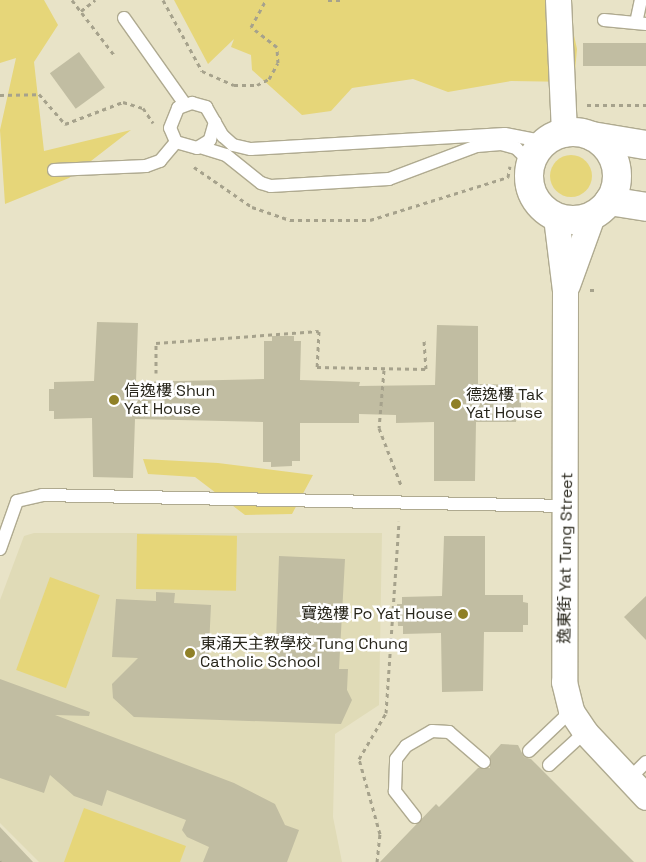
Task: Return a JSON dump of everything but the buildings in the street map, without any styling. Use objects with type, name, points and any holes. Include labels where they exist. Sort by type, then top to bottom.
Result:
[{"type":"street","points":[[558,0],[547,146],[531,189],[541,206],[556,217],[569,220],[601,209],[646,207]]},
{"type":"street","points":[[547,146],[592,136],[646,145]]},
{"type":"street","points":[[592,136],[604,145],[617,172],[601,209]]},
{"type":"street","name":"逸東街 Yat Tung Street","points":[[566,290],[601,209]]},
{"type":"street","name":"逸東街 Yat Tung Street","points":[[556,217],[566,290],[568,506],[564,682],[572,711],[585,732],[640,779]]},
{"type":"lane","points":[[604,20],[641,23],[641,0]]},
{"type":"lane","points":[[124,18],[185,104],[206,107],[233,145],[251,149],[505,134],[547,146]]},
{"type":"lane","points":[[176,142],[170,121],[185,104]]},
{"type":"lane","points":[[200,147],[210,140],[215,122]]},
{"type":"lane","points":[[176,142],[190,148],[200,147],[226,155],[261,183],[271,186],[388,179],[477,146],[501,144],[516,148],[547,146]]},
{"type":"lane","points":[[54,170],[146,166],[160,161],[176,142]]},
{"type":"lane","points":[[0,549],[17,501],[42,495],[401,500],[568,506]]},
{"type":"lane","points":[[529,751],[572,711]]},
{"type":"lane","points":[[415,817],[395,791],[396,759],[406,746],[432,731],[449,732],[484,762]]},
{"type":"lane","points":[[549,765],[585,732]]},
{"type":"path","points":[[72,0],[115,56]]},
{"type":"path","points":[[81,11],[95,0]]},
{"type":"path","points":[[163,0],[202,71],[242,85],[269,79],[278,63],[277,47],[251,27],[266,0]]},
{"type":"path","points":[[328,0],[344,0]]},
{"type":"path","points":[[156,374],[156,343],[319,331],[317,367],[426,370],[424,340]]},
{"type":"path","points":[[377,862],[380,834],[360,759],[386,713],[402,488],[379,428],[384,370]]},
{"type":"shaded area","points":[[0,0],[44,0],[58,25],[34,62],[44,151],[131,130],[69,178],[5,204],[0,130],[16,58],[0,63]]},
{"type":"shaded area","points":[[174,0],[572,0],[568,8],[577,49],[574,82],[511,81],[448,92],[413,79],[352,88],[331,111],[302,115],[252,70],[251,55],[231,47],[234,39],[208,64]]},
{"type":"shaded area","points":[[567,155],[575,155],[586,161],[592,176],[586,191],[575,197],[567,197],[556,191],[550,180],[550,172],[556,161]]},
{"type":"shaded area","points":[[143,459],[218,463],[313,475],[292,514],[245,515],[195,477],[148,474]]},
{"type":"shaded area","name":"東涌天主教學校 Tung Chung Catholic School","points":[[34,533],[382,533],[379,705],[335,734],[333,817],[342,862],[39,862],[0,823],[0,600],[24,536]]},
{"type":"shaded area","points":[[137,534],[237,536],[236,591],[136,589]]},
{"type":"shaded area","points":[[50,577],[100,595],[66,688],[16,670]]},
{"type":"shaded area","points":[[84,808],[186,846],[180,862],[64,862]]},
{"type":"place","name":"信逸樓 Shun Yat House","points":[[114,400]]},
{"type":"place","name":"德逸樓 Tak Yat House","points":[[456,404]]},
{"type":"place","name":"寶逸樓 Po Yat House","points":[[463,614]]},
{"type":"place","name":"東涌天主教學校 Tung Chung Catholic School","points":[[190,653]]}]
